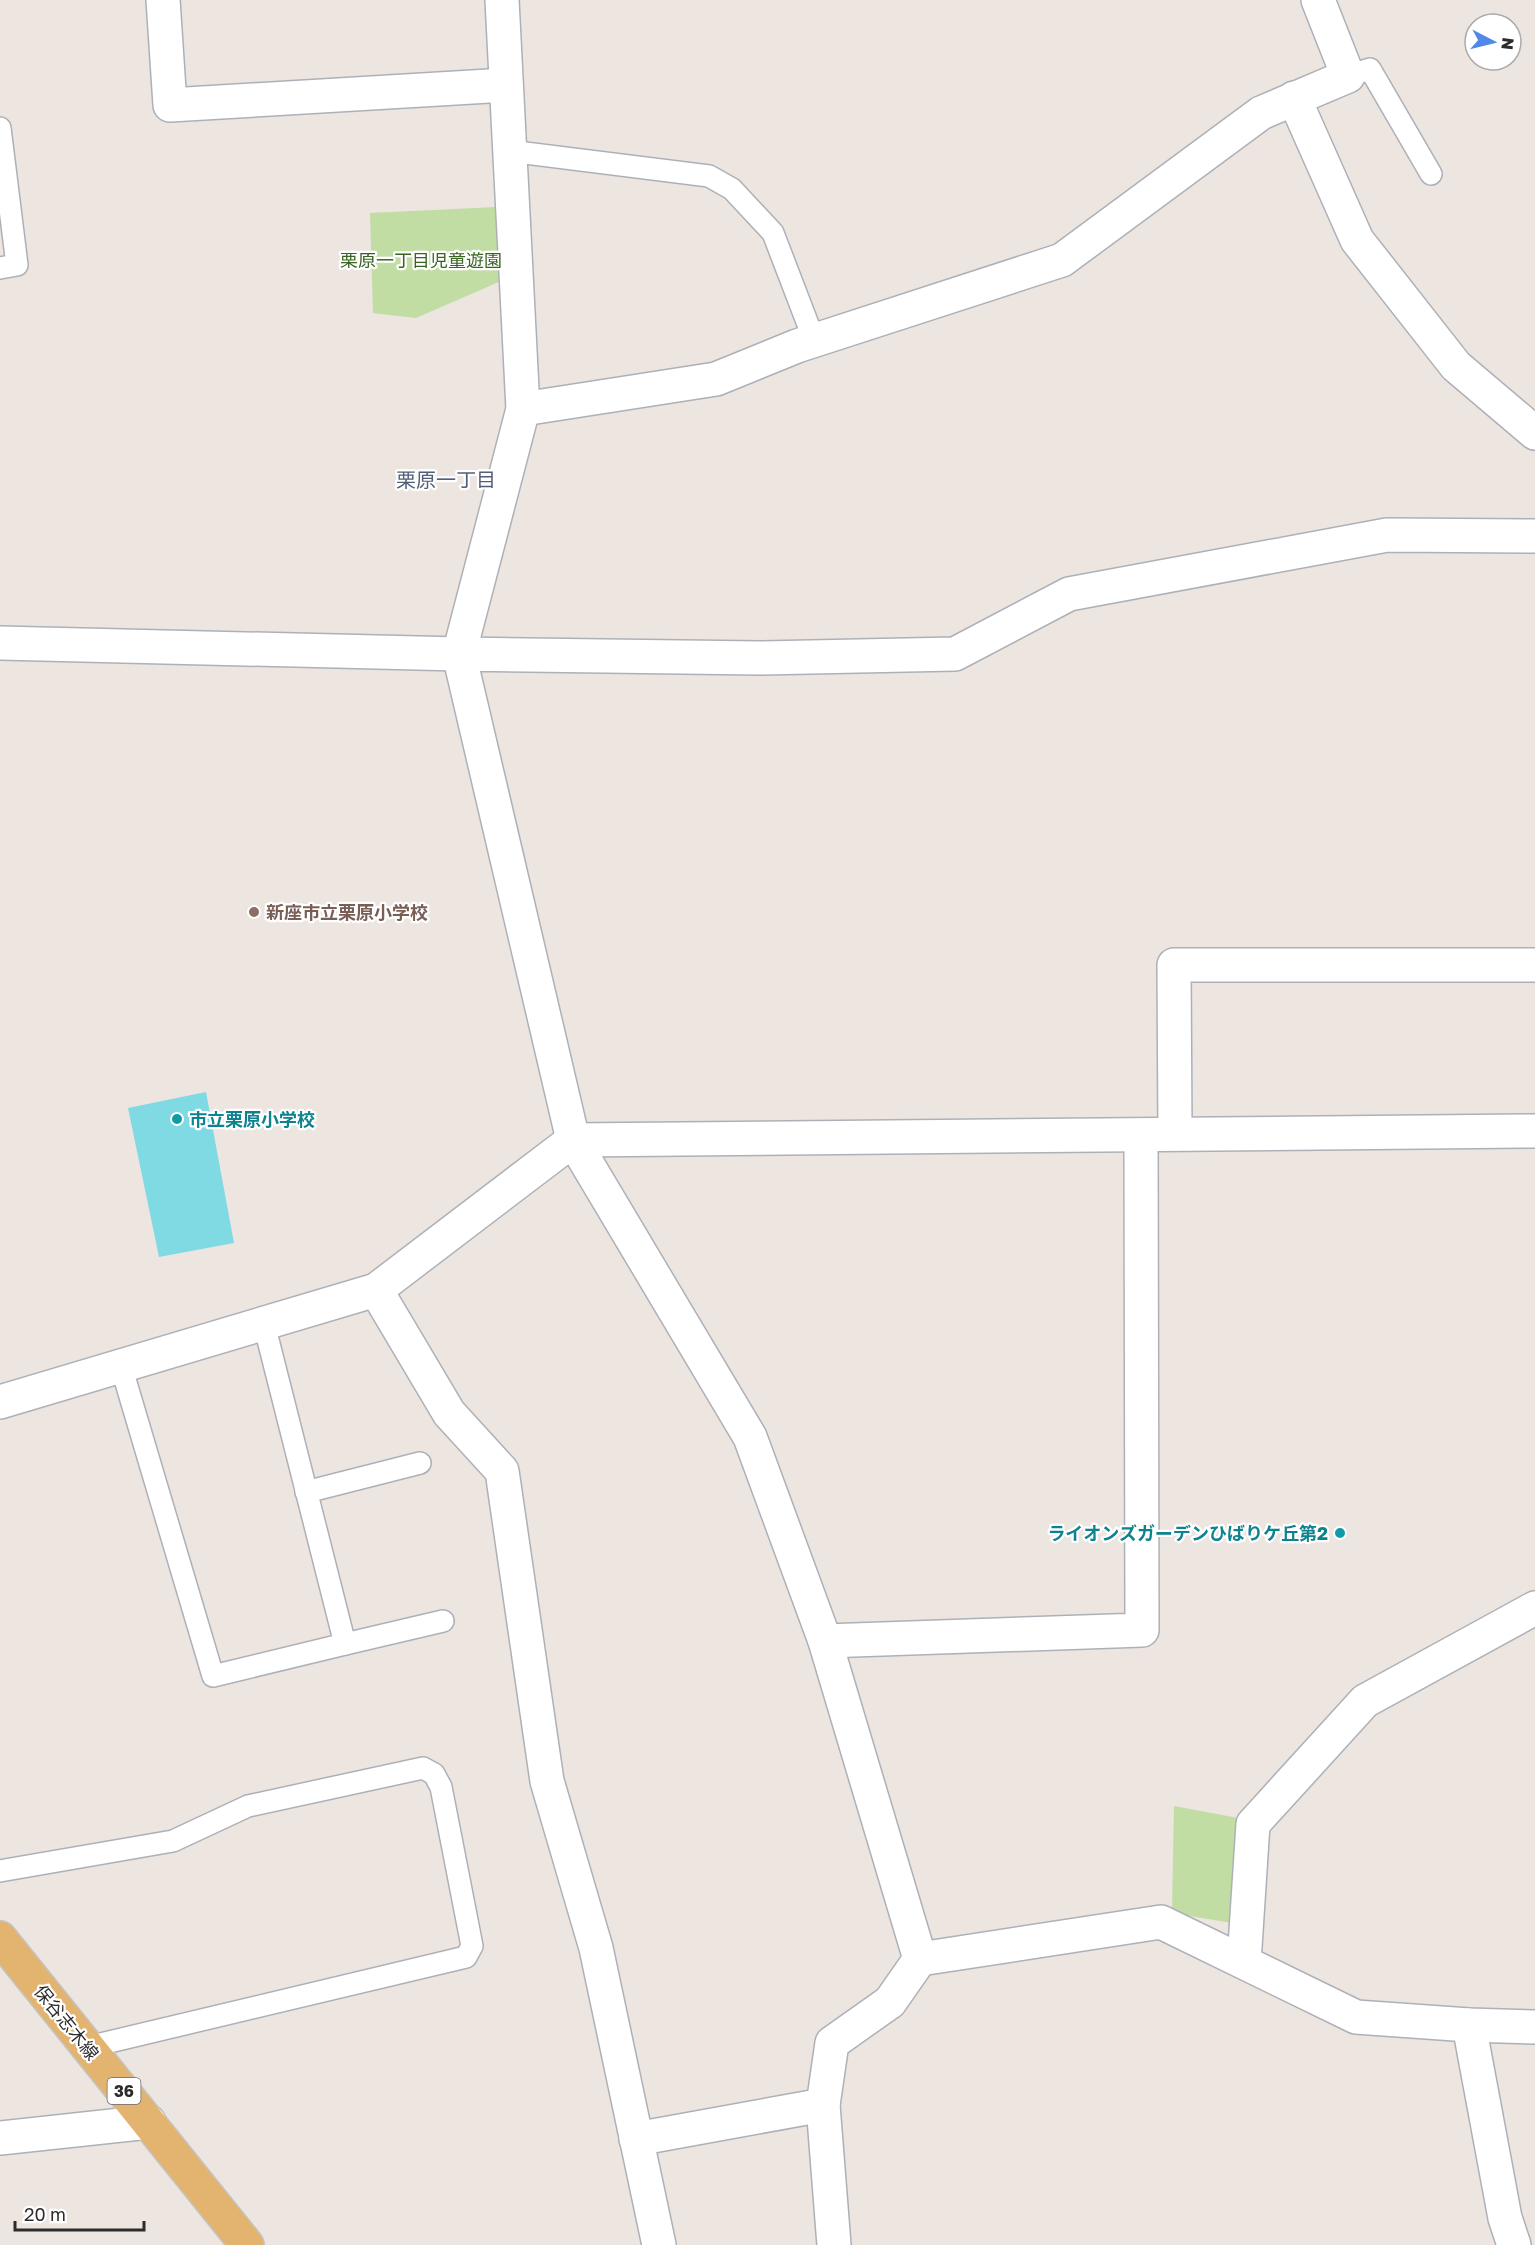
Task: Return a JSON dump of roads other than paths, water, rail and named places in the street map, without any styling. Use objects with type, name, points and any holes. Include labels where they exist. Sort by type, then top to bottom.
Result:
[{"type":"main road","name":"保谷志木線","points":[[0,1938],[247,2245]]},
{"type":"street","points":[[163,0],[170,105],[506,85]]},
{"type":"street","points":[[502,0],[523,409],[459,654],[573,1140],[750,1437],[825,1641],[920,1959]]},
{"type":"street","points":[[523,409],[716,379],[814,340],[1062,260],[1261,113],[1348,76],[1318,0]]},
{"type":"street","points":[[1294,98],[1357,240],[1456,366],[1535,433]]},
{"type":"street","points":[[0,643],[459,654],[759,658],[955,654],[1069,594],[1387,535],[1535,536]]},
{"type":"street","points":[[1175,1134],[1174,965],[1535,965]]},
{"type":"street","points":[[0,1402],[376,1290],[573,1140],[1535,1131]]},
{"type":"street","points":[[825,1641],[1142,1630],[1141,1135]]},
{"type":"street","points":[[376,1290],[449,1413],[502,1470],[547,1781],[596,1948],[659,2245]]},
{"type":"street","points":[[1244,1962],[1253,1824],[1365,1701],[1535,1608]]},
{"type":"street","points":[[834,2245],[823,2105],[832,2043],[890,2002],[920,1959],[1161,1922],[1356,2017],[1535,2027]]},
{"type":"street","points":[[1469,2025],[1505,2218],[1514,2245]]},
{"type":"street","points":[[636,2139],[823,2105]]},
{"type":"street","points":[[0,2138],[149,2122]]},
{"type":"lane","points":[[1348,76],[1370,69],[1431,174]]},
{"type":"lane","points":[[0,128],[17,265],[0,268]]},
{"type":"lane","points":[[509,151],[709,176],[732,189],[773,233],[814,340]]},
{"type":"lane","points":[[264,1324],[345,1644]]},
{"type":"lane","points":[[121,1366],[213,1676],[443,1621]]},
{"type":"lane","points":[[306,1492],[420,1463]]},
{"type":"lane","points":[[0,1871],[173,1842],[248,1806],[423,1768],[434,1774],[441,1787],[472,1946],[466,1957],[88,2047]]},
{"type":"water","points":[[206,1092],[234,1243],[159,1257],[128,1108]]},
{"type":"place","name":"新座市立栗原小学校","points":[[254,912]]},
{"type":"place","name":"市立栗原小学校","points":[[177,1119]]},
{"type":"place","name":"ライオンズガーデンひばりケ丘第2","points":[[1340,1533]]},
{"type":"district","name":"栗原一丁目","points":[[446,479]]},
{"type":"park label","name":"栗原一丁目児童遊園","points":[[421,260]]}]
